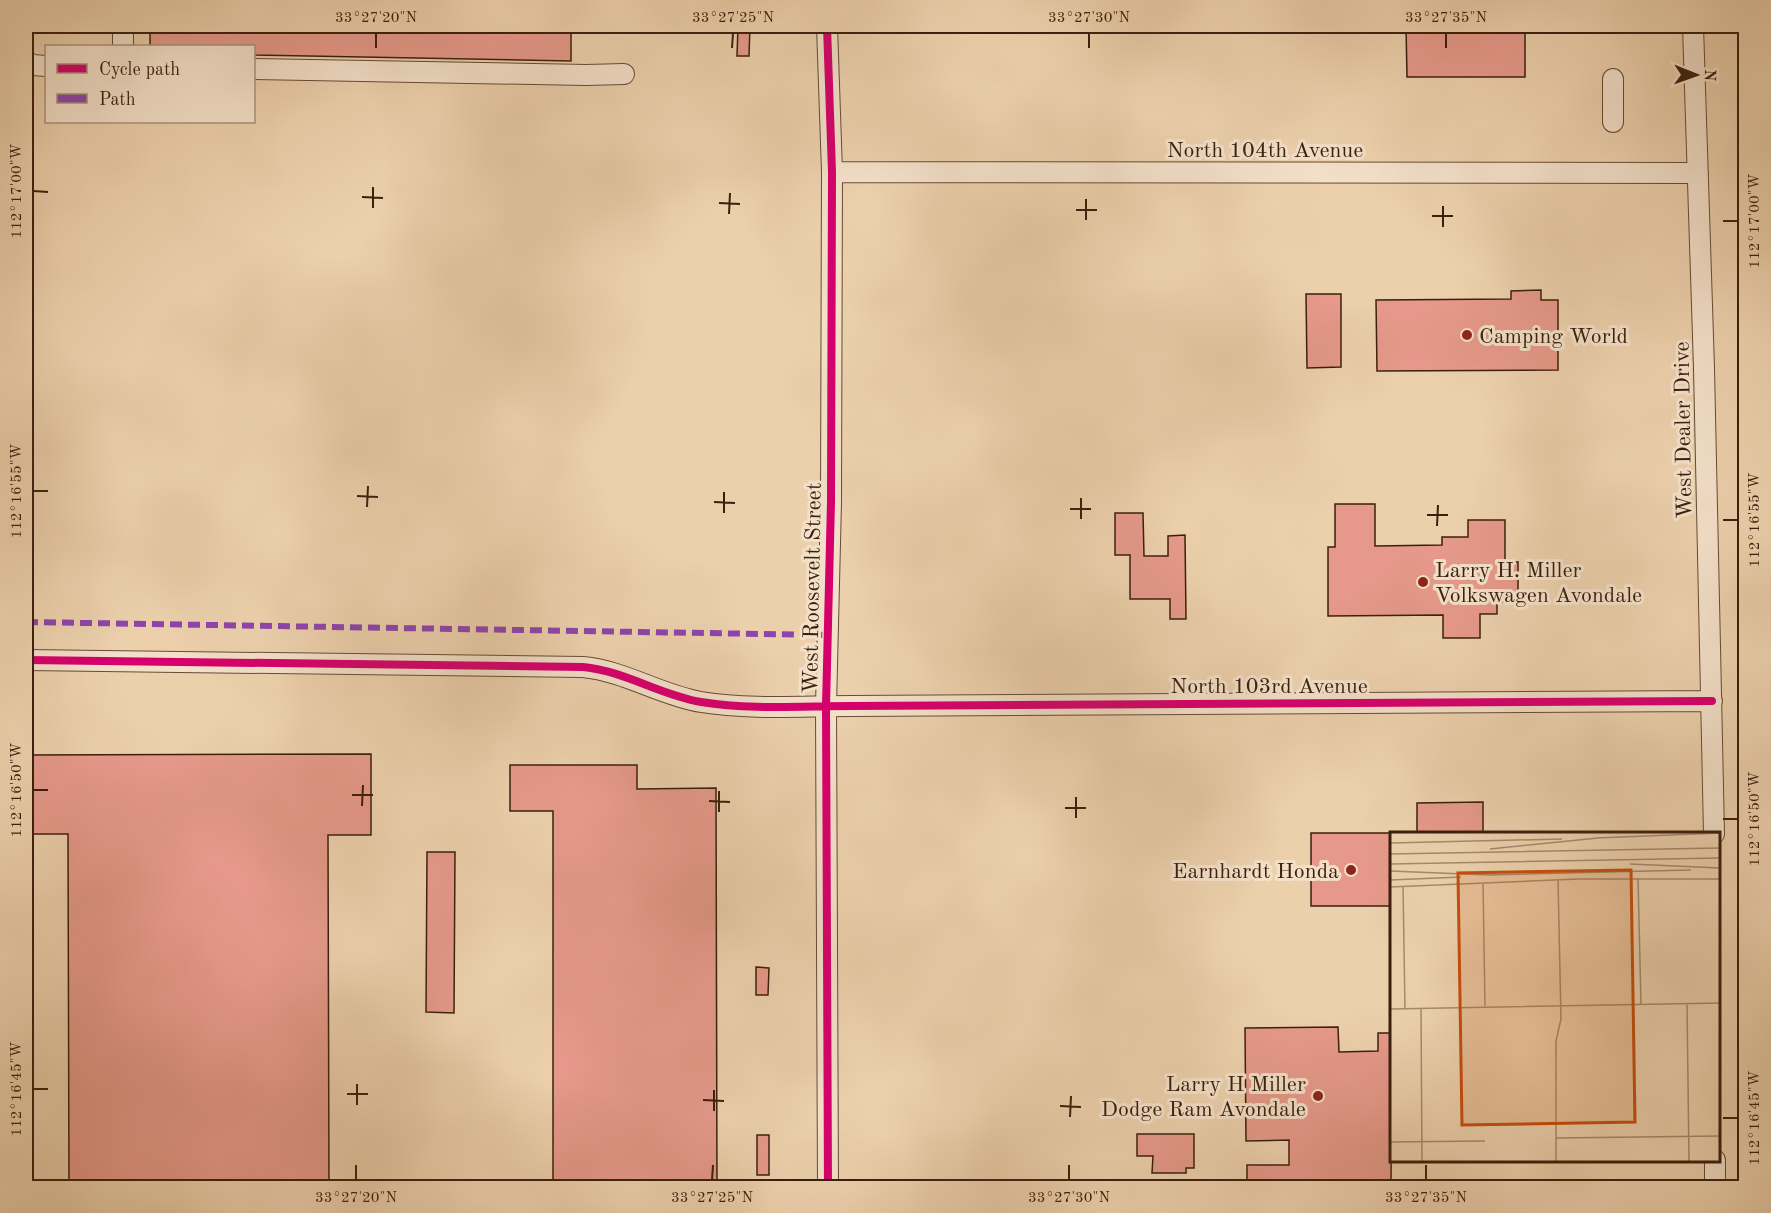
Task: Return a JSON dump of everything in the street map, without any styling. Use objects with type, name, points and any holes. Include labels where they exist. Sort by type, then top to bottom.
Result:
[{"type":"street","points":[[123,26],[123,45]]},
{"type":"street","name":"West Roosevelt Street","points":[[827,26],[832,172],[831,490],[826,706],[828,1188]]},
{"type":"street","name":"West Dealer Drive","points":[[1693,26],[1714,832]]},
{"type":"street","points":[[26,61],[33,65],[45,66]]},
{"type":"street","points":[[255,69],[624,74]]},
{"type":"street","points":[[1613,79],[1613,123]]},
{"type":"street","name":"North 104th Avenue","points":[[832,172],[1698,173]]},
{"type":"street","name":"North 103rd Avenue","points":[[26,660],[583,667],[604,669],[699,701],[734,705],[1712,700]]},
{"type":"street","points":[[1715,1162],[1715,1188]]},
{"type":"building","points":[[150,26],[571,26],[571,61],[255,55],[255,45],[150,45]]},
{"type":"building","points":[[738,26],[750,26],[749,56],[737,56]]},
{"type":"building","points":[[1406,26],[1525,26],[1525,77],[1407,77]]},
{"type":"building","name":"Camping World","points":[[1541,290],[1541,300],[1558,300],[1558,370],[1377,371],[1376,300],[1511,299],[1511,291]]},
{"type":"building","points":[[1306,294],[1341,294],[1341,367],[1307,368]]},
{"type":"building","name":"Larry H. Miller Volkswagen Avondale","points":[[1335,504],[1375,504],[1375,546],[1442,545],[1442,537],[1468,537],[1468,520],[1505,520],[1505,562],[1518,562],[1518,602],[1497,602],[1497,614],[1480,614],[1480,638],[1443,638],[1443,615],[1328,616],[1328,547],[1335,547]]},
{"type":"building","points":[[1115,513],[1143,513],[1144,556],[1168,556],[1168,536],[1185,535],[1186,619],[1170,619],[1170,599],[1130,599],[1130,555],[1115,555]]},
{"type":"building","points":[[371,754],[371,835],[328,835],[329,1188],[69,1188],[68,834],[26,834],[26,755]]},
{"type":"building","points":[[510,765],[637,765],[637,789],[716,788],[717,1188],[553,1188],[553,811],[510,811]]},
{"type":"building","points":[[1483,802],[1483,832],[1417,832],[1417,803]]},
{"type":"building","name":"Earnhardt Honda","points":[[1311,833],[1390,833],[1390,906],[1311,906]]},
{"type":"building","points":[[427,852],[455,852],[454,1013],[426,1012]]},
{"type":"building","points":[[756,967],[769,968],[768,995],[756,995]]},
{"type":"building","name":"Larry H Miller Dodge Ram Avondale","points":[[1338,1027],[1339,1052],[1378,1051],[1378,1033],[1390,1033],[1391,1183],[1361,1184],[1361,1188],[1247,1188],[1247,1165],[1289,1165],[1289,1140],[1246,1141],[1245,1028]]},
{"type":"building","points":[[1137,1134],[1194,1134],[1194,1168],[1186,1168],[1186,1173],[1152,1173],[1153,1156],[1137,1156]]},
{"type":"building","points":[[757,1135],[769,1135],[769,1175],[757,1175]]},
{"type":"marked path","points":[[26,622],[827,635]]},
{"type":"cycle path","points":[[827,26],[832,172],[831,502],[826,706],[828,1188]]},
{"type":"cycle path","points":[[26,660],[583,667],[613,673],[686,699],[757,707],[1712,701]]},
{"type":"place","name":"Camping World","points":[[1467,335]]},
{"type":"place","name":"Larry H. Miller Volkswagen Avondale","points":[[1423,582]]},
{"type":"place","name":"Earnhardt Honda","points":[[1351,870]]},
{"type":"place","name":"Larry H Miller Dodge Ram Avondale","points":[[1318,1096]]}]
